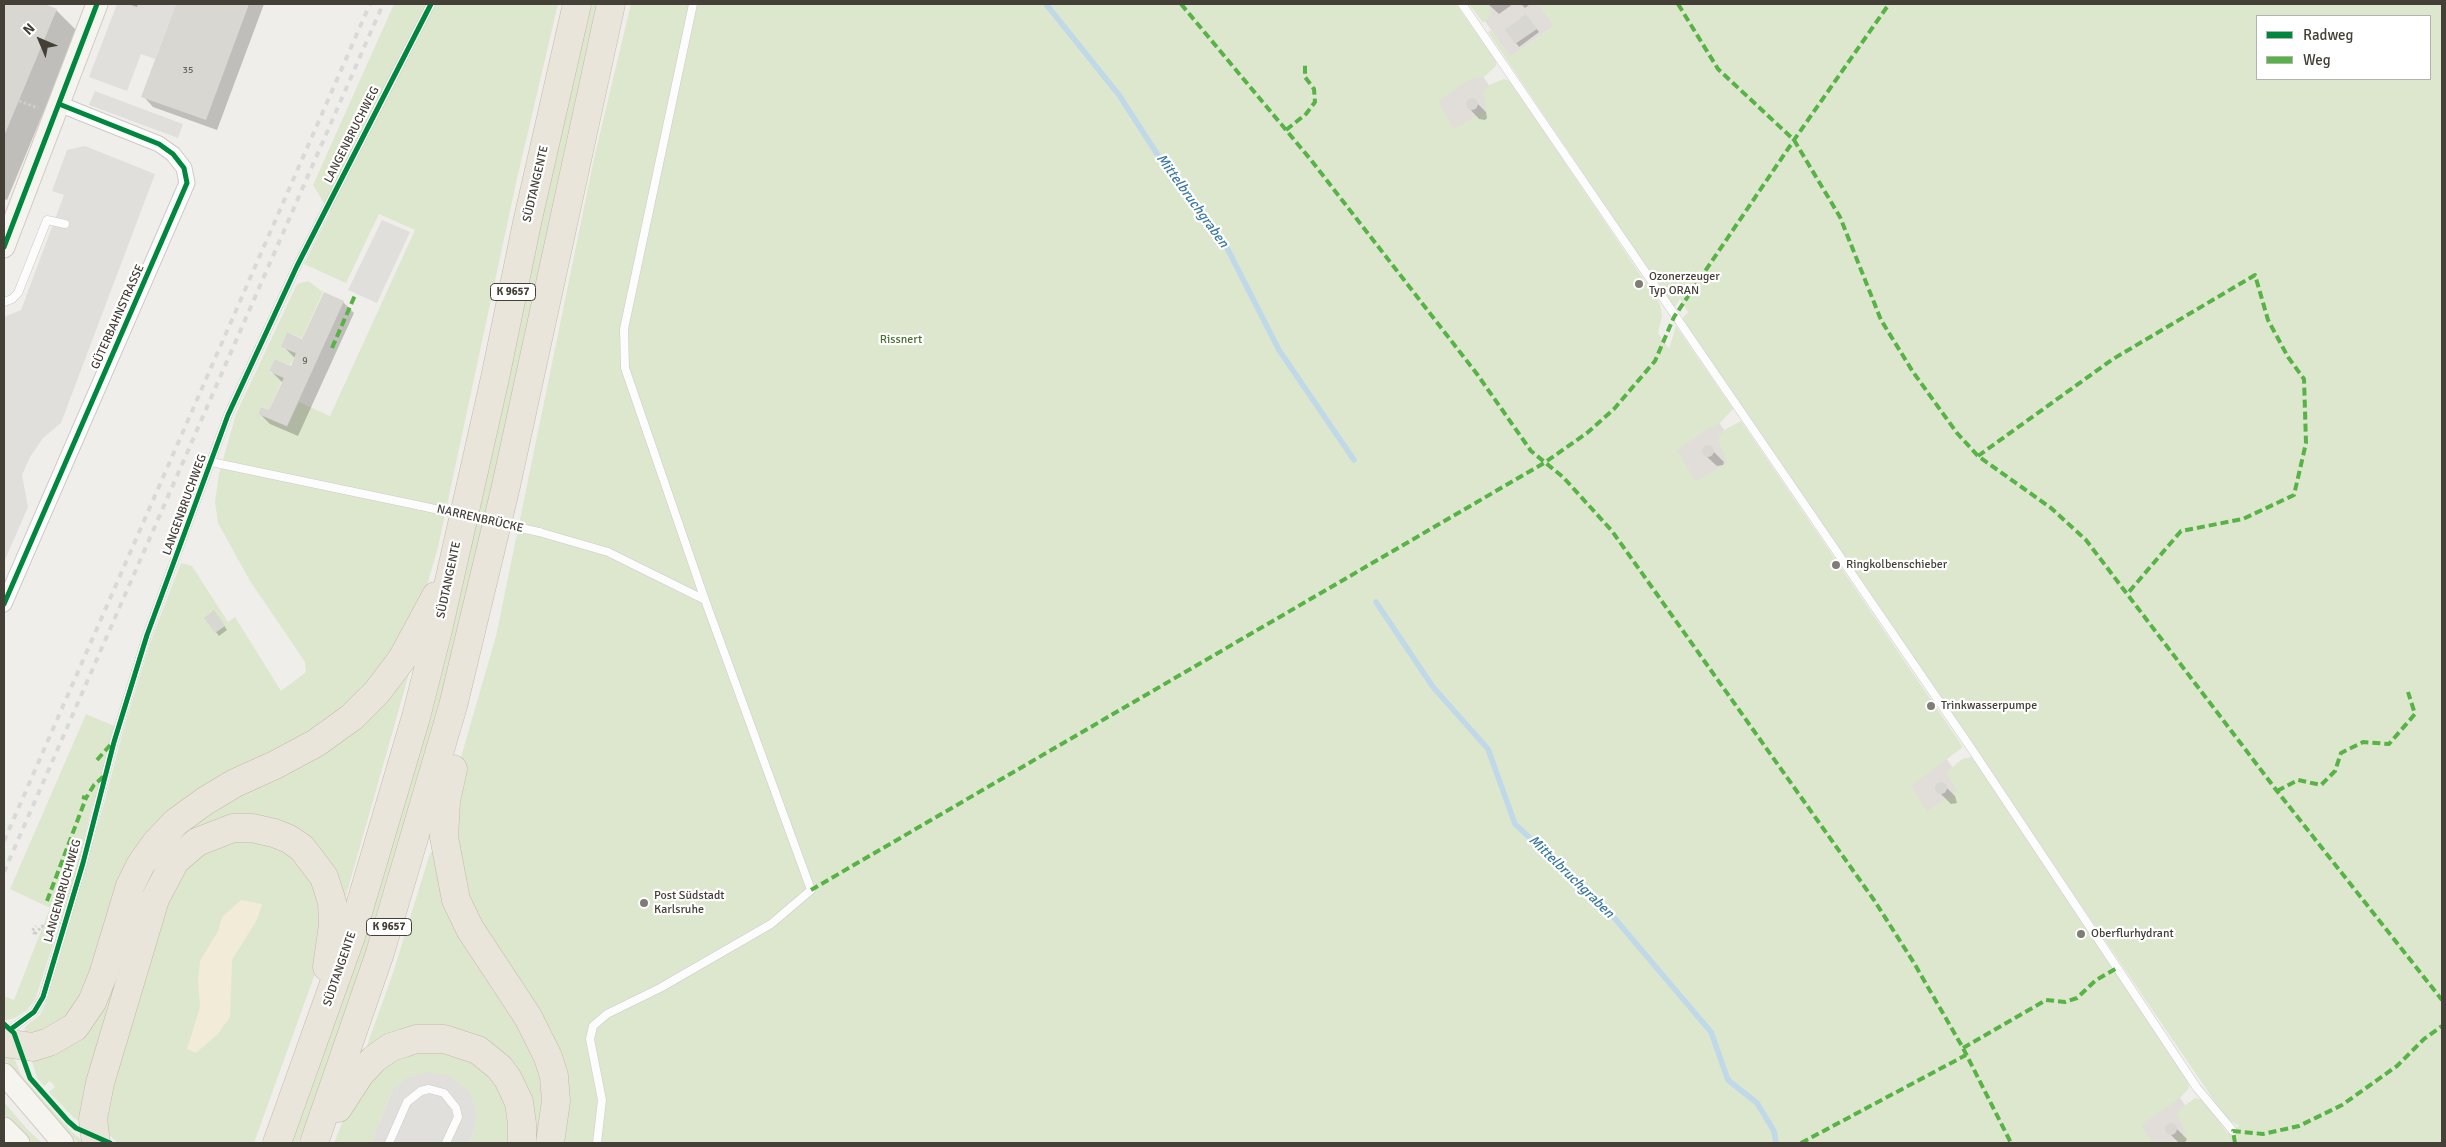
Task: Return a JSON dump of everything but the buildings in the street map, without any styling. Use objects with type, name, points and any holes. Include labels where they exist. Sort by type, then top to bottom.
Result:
[{"type":"highway","name":"SÜDTANGENTE","points":[[277,1143],[328,1006],[403,764],[438,630],[578,4]]},
{"type":"highway","name":"K 9657","points":[[314,1143],[383,944],[453,706],[506,486],[610,4]]},
{"type":"highway","points":[[11,1039],[33,1047],[49,1042],[75,1027],[85,1014],[103,975],[130,886],[141,864],[166,832],[188,812],[205,801],[235,783],[275,766],[352,718],[377,692],[402,660],[452,563]]},
{"type":"highway","points":[[453,706],[454,767],[446,801],[445,828],[448,868],[456,900],[470,929],[528,1017],[548,1057],[554,1076],[556,1101],[550,1143]]},
{"type":"highway","points":[[96,1143],[94,1119],[100,1083],[155,899],[175,861],[197,842],[211,834],[233,828],[252,828],[289,839],[312,859],[324,877],[332,902],[334,924],[326,972],[328,1006]]},
{"type":"highway","points":[[314,1143],[360,1074],[374,1059],[391,1047],[432,1038],[468,1045],[489,1058],[500,1068],[519,1102],[522,1143]]},
{"type":"main road","points":[[4,247],[97,4]]},
{"type":"main road","points":[[4,1074],[63,1143]]},
{"type":"main road","points":[[4,1128],[19,1143]]},
{"type":"street","name":"GÜTERBAHNSTRASSE","points":[[4,604],[187,184],[184,168],[173,154],[159,144],[58,104]]},
{"type":"lane","name":"LANGENBRUCHWEG","points":[[11,1039],[34,1012],[43,997],[83,863],[116,733],[147,635],[228,415],[249,366],[297,266],[431,4]]},
{"type":"lane","points":[[597,1143],[602,1100],[590,1039],[593,1026],[607,1014],[660,988],[770,924],[811,890],[624,368],[624,329],[693,4]]},
{"type":"lane","points":[[1462,4],[1971,748],[2197,1088],[2233,1130]]},
{"type":"lane","points":[[4,302],[12,299],[18,293],[47,220],[65,224]]},
{"type":"lane","name":"NARRENBRÜCKE","points":[[211,462],[539,532],[608,552],[706,600]]},
{"type":"lane","points":[[389,1143],[407,1102],[421,1091],[429,1089],[444,1094],[456,1108],[458,1117],[446,1143]]},
{"type":"path","points":[[19,101],[36,108]]},
{"type":"path","points":[[36,926],[32,931],[35,934],[42,926],[54,936]]},
{"type":"shaded area","points":[[117,4],[176,4],[155,59],[141,54],[127,91],[89,77]]},
{"type":"shaded area","points":[[1473,4],[1539,4],[1554,26],[1510,57]]},
{"type":"shaded area","points":[[1470,58],[1510,115],[1448,158],[1408,100]]},
{"type":"shaded area","points":[[95,91],[183,124],[178,138],[89,105]]},
{"type":"shaded area","points":[[85,146],[155,174],[61,423],[43,438],[30,457],[22,475],[28,507],[4,562],[4,317],[21,310],[64,195],[52,191],[67,150]]},
{"type":"shaded area","points":[[382,220],[410,232],[377,303],[348,290]]},
{"type":"shaded area","points":[[1710,409],[1749,467],[1688,510],[1648,452]]},
{"type":"shaded area","points":[[1939,748],[1979,805],[1917,848],[1878,790]]},
{"type":"shaded area","points":[[428,1072],[449,1076],[468,1090],[476,1111],[475,1128],[469,1143],[371,1143],[392,1091],[408,1077]]},
{"type":"shaded area","points":[[2171,1085],[2211,1142],[2120,1143]]},
{"type":"green space","points":[[394,4],[558,4],[516,183],[438,547],[424,596],[393,656],[325,726],[184,802],[78,1013],[47,1035],[24,1032],[26,1026],[40,1015],[47,1000],[123,731],[151,640],[181,563],[192,566],[228,622],[235,617],[281,691],[306,672],[305,662],[250,581],[218,523],[215,502],[219,474],[236,414],[297,284],[308,281],[323,292],[302,338],[287,332],[281,347],[296,354],[290,365],[275,359],[269,372],[283,378],[269,410],[261,407],[258,414],[287,427],[299,402],[330,416],[415,230],[379,214],[346,283],[304,264],[330,213],[313,185]]},
{"type":"green space","points":[[590,4],[600,4],[493,487],[445,686],[397,861],[318,1093],[298,1143],[290,1143],[486,475]]},
{"type":"green space","name":"Rissnert","points":[[631,4],[1456,4],[1496,61],[1496,66],[1484,77],[1470,79],[1438,101],[1454,129],[1484,111],[1486,107],[1483,92],[1489,85],[1504,79],[1510,81],[1660,304],[1662,316],[1658,333],[1669,349],[1676,326],[1733,409],[1719,424],[1709,428],[1677,450],[1696,482],[1727,462],[1718,440],[1724,430],[1741,421],[1963,747],[1911,786],[1927,811],[1957,791],[1946,773],[1962,759],[1972,757],[2188,1081],[2189,1088],[2180,1098],[2141,1125],[2153,1143],[560,1143],[563,1066],[552,1032],[537,1005],[477,920],[459,876],[455,778],[496,636],[595,154]]},
{"type":"green space","points":[[1469,4],[1487,4],[1491,11],[1491,16],[1483,23]]},
{"type":"green space","points":[[1539,4],[2442,4],[2442,1143],[2170,1143],[2186,1132],[2177,1114],[2180,1109],[2195,1098],[2203,1100],[2228,1134],[2239,1126],[2226,1118],[1682,319],[1688,312],[1680,299],[1674,308],[1488,32],[1491,30],[1510,57],[1554,26]]},
{"type":"green space","points":[[411,667],[346,896],[344,898],[316,850],[193,833],[84,1123],[74,1118],[49,1092],[55,1087],[50,1081],[44,1086],[37,1078],[31,1057],[49,1052],[165,844]]},
{"type":"green space","points":[[86,714],[119,728],[91,811],[76,873],[35,1000],[27,1010],[15,1018],[6,1020],[4,1019],[4,996],[14,1000],[50,908],[10,889]]},
{"type":"green space","points":[[244,838],[288,850],[319,885],[325,946],[254,1143],[118,1143],[103,1129],[105,1110],[162,900],[188,859]]},
{"type":"green space","points":[[433,851],[518,1017],[547,1089],[542,1143],[530,1143],[492,1050],[365,1051],[393,973],[430,853]]},
{"type":"green space","points":[[407,1050],[465,1053],[504,1091],[512,1143],[469,1143],[475,1128],[392,1091],[371,1143],[334,1143],[348,1108],[362,1085]]},
{"type":"green space","points":[[4,1052],[13,1055],[21,1075],[72,1132],[85,1143],[78,1143],[58,1121],[4,1059]]},
{"type":"green space","points":[[4,1102],[42,1143],[33,1143],[4,1114]]},
{"type":"sand","points":[[241,900],[262,904],[257,920],[232,960],[230,1017],[218,1034],[196,1053],[187,1049],[200,1007],[198,980],[200,961],[218,931],[222,917]]},
{"type":"waterway","name":"Mittelbruchgraben","points":[[1046,4],[1119,95],[1163,163],[1225,244],[1279,350],[1354,460]]},
{"type":"waterway","name":"Mittelbruchgraben","points":[[1376,602],[1433,687],[1488,749],[1515,824],[1611,914],[1711,1032],[1728,1080],[1757,1103],[1774,1131],[1776,1143]]},
{"type":"railway","points":[[4,841],[370,4]]},
{"type":"railway","points":[[4,872],[383,4]]},
{"type":"marked path","points":[[1181,4],[1311,160],[1477,374],[1531,451],[1563,477],[1612,531],[1874,900],[1914,963],[1963,1048],[2011,1143]]},
{"type":"marked path","points":[[1678,4],[1718,69],[1794,140],[1840,217],[1881,320],[1913,372],[1957,433],[1978,456],[2051,508],[2086,540],[2277,791],[2442,1000]]},
{"type":"marked path","points":[[811,890],[1544,463],[1587,433],[1614,409],[1655,361],[1674,317],[1889,4]]},
{"type":"marked path","points":[[1286,130],[1306,114],[1315,102],[1314,89],[1305,77],[1305,62]]},
{"type":"marked path","points":[[1978,456],[2113,359],[2255,275],[2268,320],[2288,357],[2304,379],[2306,443],[2294,495],[2243,519],[2181,531],[2128,593]]},
{"type":"marked path","points":[[332,348],[356,293]]},
{"type":"marked path","points":[[2277,791],[2298,780],[2321,785],[2335,771],[2341,753],[2363,742],[2389,744],[2415,714],[2408,692]]},
{"type":"marked path","points":[[97,760],[112,743]]},
{"type":"marked path","points":[[82,797],[86,798],[94,785],[104,776]]},
{"type":"marked path","points":[[47,901],[86,798]]},
{"type":"marked path","points":[[1963,1048],[2046,1000],[2065,1002],[2077,998],[2096,980],[2117,968]]},
{"type":"marked path","points":[[2235,1143],[2233,1131],[2263,1134],[2299,1126],[2342,1105],[2397,1066],[2424,1039],[2442,1026]]},
{"type":"marked path","points":[[1801,1143],[1966,1055]]},
{"type":"cycle path","points":[[4,247],[97,4]]},
{"type":"cycle path","points":[[11,1029],[34,1012],[43,997],[83,863],[114,742],[147,635],[228,415],[297,266],[431,4]]},
{"type":"cycle path","points":[[4,604],[187,183],[184,168],[173,154],[159,144],[59,104]]},
{"type":"cycle path","points":[[4,1024],[14,1033],[30,1078],[68,1121],[76,1128],[110,1143]]},
{"type":"place","name":"Ozonerzeuger Typ ORAN","points":[[1639,284]]},
{"type":"place","name":"Ringkolbenschieber","points":[[1836,565]]},
{"type":"place","name":"Trinkwasserpumpe","points":[[1931,706]]},
{"type":"place","name":"Post Südstadt Karlsruhe","points":[[644,903]]},
{"type":"place","name":"Oberflurhydrant","points":[[2081,934]]}]
